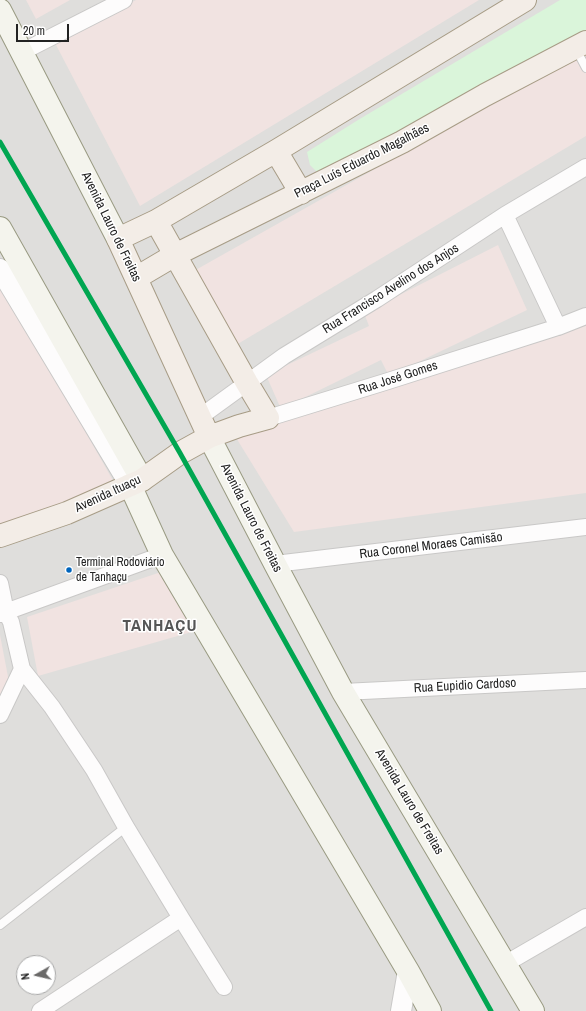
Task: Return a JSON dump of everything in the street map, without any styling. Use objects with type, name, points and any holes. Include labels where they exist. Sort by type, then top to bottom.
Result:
[{"type":"main road","points":[[118,239],[156,221],[276,151],[525,0]]},
{"type":"main road","name":"Avenida Lauro de Freitas","points":[[0,10],[118,239],[209,437],[275,564],[344,692],[533,1011]]},
{"type":"main road","name":"Praça Luís Eduardo Magalhães","points":[[136,278],[175,255],[402,142],[485,95],[581,45]]},
{"type":"main road","points":[[276,151],[301,193]]},
{"type":"main road","points":[[156,221],[268,418]]},
{"type":"main road","points":[[0,228],[136,482],[162,555],[408,971],[430,1011]]},
{"type":"main road","name":"Rua José Gomes","points":[[209,437],[239,426],[268,418]]},
{"type":"main road","name":"Avenida Ituaçu","points":[[0,536],[67,513],[136,482],[180,453],[209,437]]},
{"type":"street","points":[[22,52],[124,0]]},
{"type":"street","name":"Rua Francisco Avelino dos Anjos","points":[[200,417],[284,356],[378,299],[505,216],[586,167]]},
{"type":"street","points":[[505,216],[558,327]]},
{"type":"street","points":[[0,269],[136,482]]},
{"type":"street","name":"Rua José Gomes","points":[[268,418],[558,327],[586,316]]},
{"type":"street","name":"Rua Coronel Moraes Camisão","points":[[275,564],[586,527]]},
{"type":"street","points":[[3,613],[162,555]]},
{"type":"street","points":[[0,583],[3,613],[11,622],[22,670],[52,707],[94,770],[126,827],[224,987]]},
{"type":"street","points":[[0,715],[22,670]]},
{"type":"street","name":"Rua Eupidio Cardoso","points":[[344,692],[586,680]]},
{"type":"street","points":[[505,964],[586,917]]},
{"type":"street","points":[[40,1011],[181,918]]},
{"type":"street","points":[[402,1011],[408,971]]},
{"type":"lane","points":[[581,45],[586,68]]},
{"type":"lane","points":[[0,925],[126,827]]},
{"type":"shaded area","points":[[0,0],[586,0],[586,1011],[0,1011]]},
{"type":"shaded area","points":[[26,0],[70,0],[36,19]]},
{"type":"shaded area","points":[[136,0],[479,0],[140,206],[55,43]]},
{"type":"shaded area","points":[[586,50],[586,136],[231,348],[192,272]]},
{"type":"shaded area","points":[[498,245],[527,310],[389,376],[381,360],[281,409],[266,375],[369,326],[364,313]]},
{"type":"shaded area","points":[[0,281],[115,484],[0,532]]},
{"type":"shaded area","points":[[586,315],[586,493],[294,532],[235,436]]},
{"type":"shaded area","points":[[164,571],[202,629],[38,676],[27,617]]},
{"type":"shaded area","points":[[0,635],[10,687],[0,703]]},
{"type":"green space","points":[[560,0],[586,0],[586,30],[334,170],[319,174],[310,165],[307,152]]},
{"type":"transit line","points":[[0,142],[180,453],[491,1011]]},
{"type":"place","name":"Terminal Rodoviário de Tanhaçu","points":[[69,570]]},
{"type":"district","name":"TANHAÇU","points":[[160,626]]}]
